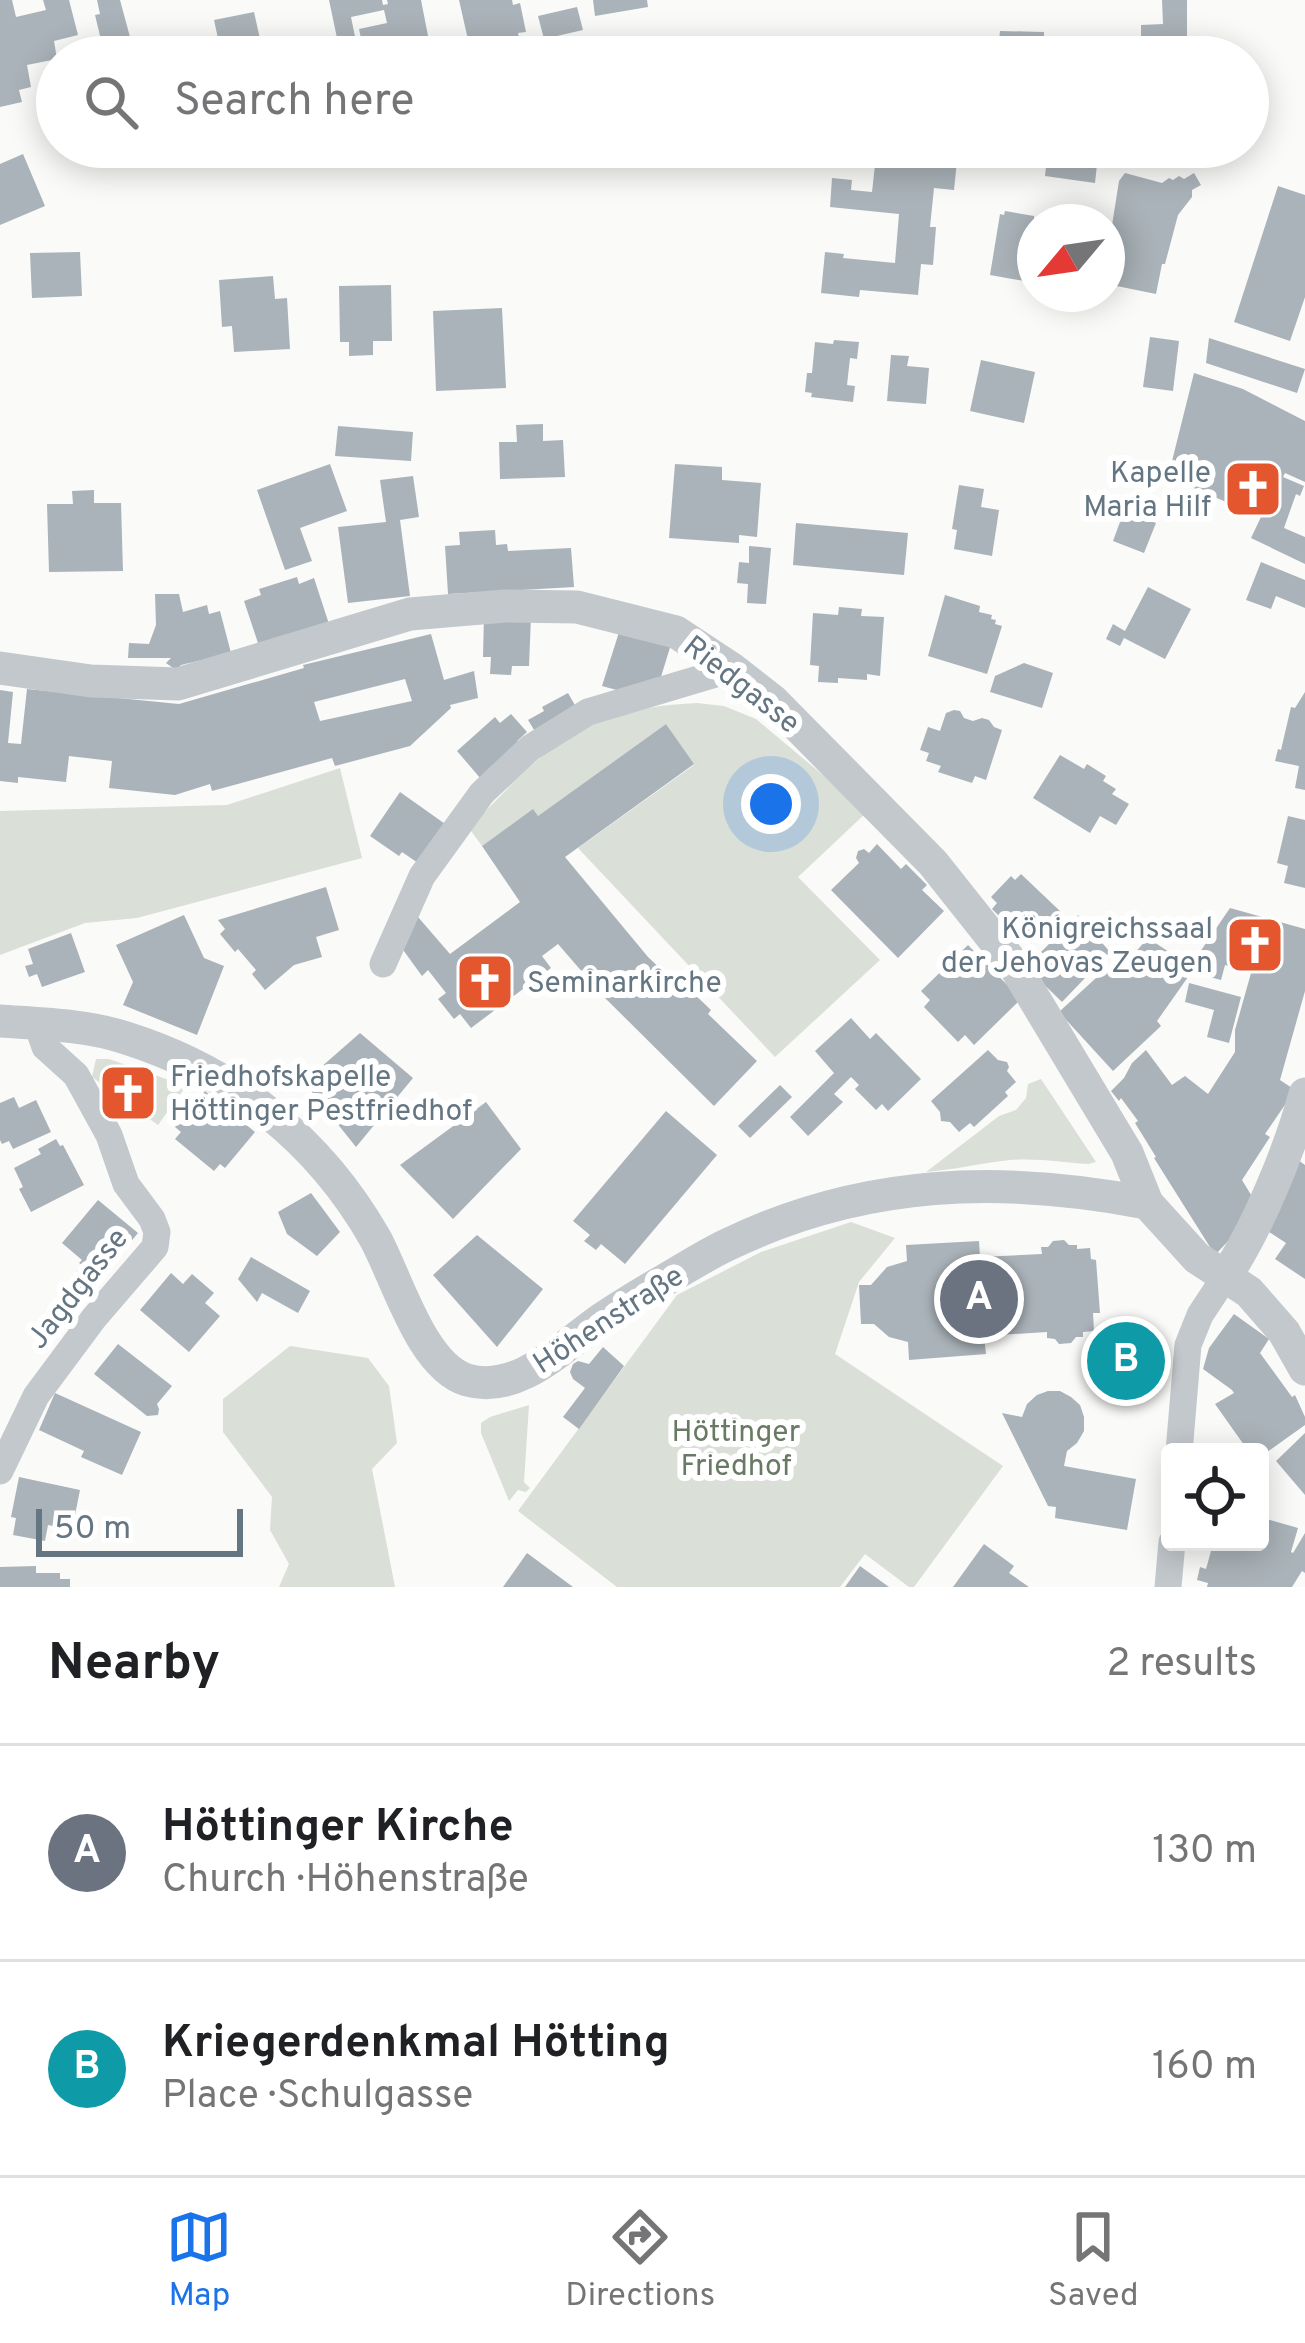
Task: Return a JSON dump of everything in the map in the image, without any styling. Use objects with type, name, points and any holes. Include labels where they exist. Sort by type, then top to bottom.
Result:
[{"type":"street","name":"Riedgasse","points":[[0,668],[91,681],[178,684],[410,614],[505,606],[577,607],[676,632],[773,700],[933,863],[1014,965],[1127,1153],[1147,1203],[1197,1258],[1250,1292],[1284,1332],[1305,1369]]},
{"type":"street","points":[[383,964],[422,876],[482,793],[530,748],[588,712],[732,669]]},
{"type":"street","name":"Höhenstraße","points":[[0,1021],[123,1036],[238,1089],[281,1121],[316,1154],[354,1204],[428,1347],[446,1369],[470,1381],[500,1381],[528,1372],[602,1319],[712,1252],[820,1210],[889,1194],[980,1185],[1090,1192],[1147,1203]]},
{"type":"street","name":"Jagdgasse","points":[[0,1471],[36,1396],[154,1246],[158,1232],[126,1184],[109,1135],[76,1075],[45,1047],[37,1024]]},
{"type":"street","points":[[1180,1443],[1188,1345],[1200,1316],[1244,1250],[1305,1094]]},
{"type":"street","points":[[1168,1587],[1171,1551]]},
{"type":"green space","points":[[697,703],[724,706],[756,719],[867,812],[798,877],[880,960],[775,1057],[578,848],[694,765],[666,724],[538,816],[533,810],[482,846],[469,828],[534,763],[590,724],[632,710]]},
{"type":"green space","points":[[340,768],[362,858],[137,918],[85,923],[0,955],[0,811],[227,805]]},
{"type":"green space","points":[[96,1059],[109,1059],[186,1086],[158,1125],[92,1077]]},
{"type":"green space","points":[[1041,1079],[1096,1162],[1013,1160],[926,1172],[999,1116],[1016,1110],[1026,1098],[1028,1084]]},
{"type":"green space","name":"Höttinger Friedhof","points":[[851,1222],[895,1238],[859,1282],[835,1354],[1003,1466],[914,1587],[865,1554],[840,1587],[617,1587],[518,1511],[677,1295],[761,1252]]},
{"type":"green space","points":[[290,1346],[368,1358],[389,1386],[397,1443],[372,1469],[395,1587],[279,1587],[289,1564],[270,1530],[272,1497],[223,1432],[223,1399]]},
{"type":"green space","points":[[529,1405],[524,1482],[530,1488],[518,1490],[509,1501],[481,1423]]},
{"type":"building","points":[[0,0],[12,0],[16,17],[46,10],[43,0],[69,0],[78,35],[36,36],[36,63],[27,65],[31,87],[19,90],[22,102],[0,107]]},
{"type":"building","points":[[97,0],[120,0],[130,36],[100,36],[95,15],[100,14]]},
{"type":"building","points":[[329,0],[382,0],[383,5],[387,0],[421,0],[428,36],[360,36],[359,29],[387,23],[384,10],[351,17],[355,36],[337,36]]},
{"type":"building","points":[[459,0],[520,3],[526,32],[467,36]]},
{"type":"building","points":[[593,0],[647,0],[648,7],[595,16]]},
{"type":"building","points":[[1162,0],[1187,0],[1187,36],[1141,36],[1141,25],[1163,24]]},
{"type":"building","points":[[577,7],[583,30],[543,36],[538,16]]},
{"type":"building","points":[[254,12],[259,36],[217,36],[214,20]]},
{"type":"building","points":[[1000,31],[1044,32],[1044,36],[1000,36]]},
{"type":"building","points":[[23,154],[45,206],[0,225],[0,164]]},
{"type":"building","points":[[875,168],[956,168],[954,190],[934,188],[933,265],[921,264],[918,295],[860,290],[859,297],[821,293],[825,252],[895,263],[899,214],[830,207],[832,178],[852,180],[851,190],[872,192]]},
{"type":"building","points":[[1046,168],[1097,168],[1095,183],[1045,176]]},
{"type":"building","points":[[1125,173],[1162,183],[1194,173],[1201,185],[1192,190],[1178,215],[1156,294],[1125,288],[1125,204],[1115,204]]},
{"type":"building","points":[[1278,186],[1305,195],[1305,297],[1290,341],[1234,322]]},
{"type":"building","points":[[1005,211],[1017,213],[1017,280],[990,275],[1000,214]]},
{"type":"building","points":[[80,252],[82,296],[32,298],[30,253]]},
{"type":"building","points":[[273,276],[275,299],[287,298],[290,349],[234,352],[232,326],[222,327],[219,280]]},
{"type":"building","points":[[391,285],[392,341],[373,341],[373,355],[349,356],[349,342],[340,342],[339,286]]},
{"type":"building","points":[[502,308],[506,388],[436,391],[433,311]]},
{"type":"building","points":[[1150,337],[1179,341],[1173,391],[1143,387]]},
{"type":"building","points":[[1209,338],[1305,369],[1297,393],[1206,363]]},
{"type":"building","points":[[834,340],[859,342],[857,359],[850,358],[847,385],[855,386],[853,402],[811,397],[812,393],[805,392],[815,342],[833,344]]},
{"type":"building","points":[[891,355],[909,356],[907,366],[929,368],[926,404],[887,401]]},
{"type":"building","points":[[981,360],[1035,372],[1024,423],[970,411]]},
{"type":"building","points":[[1194,373],[1243,389],[1305,421],[1305,482],[1285,473],[1283,477],[1304,486],[1300,496],[1296,494],[1284,528],[1305,537],[1305,564],[1251,538],[1261,517],[1168,477]]},
{"type":"building","points":[[543,424],[543,441],[563,440],[565,477],[500,479],[499,442],[517,442],[516,425]]},
{"type":"building","points":[[338,426],[413,432],[411,461],[335,456]]},
{"type":"building","points":[[330,464],[347,511],[300,528],[312,561],[285,570],[257,490]]},
{"type":"building","points":[[675,464],[722,467],[722,480],[761,483],[757,537],[739,535],[739,543],[669,538]]},
{"type":"building","points":[[413,476],[419,517],[400,520],[410,596],[348,603],[338,527],[386,522],[380,480]]},
{"type":"building","points":[[959,485],[984,489],[981,507],[999,510],[992,556],[954,549]]},
{"type":"building","points":[[94,490],[94,503],[121,503],[123,571],[49,572],[47,504],[73,504],[72,491]]},
{"type":"building","points":[[1124,511],[1156,523],[1144,553],[1113,541]]},
{"type":"building","points":[[796,523],[908,533],[904,575],[793,565]]},
{"type":"building","points":[[495,530],[496,545],[507,544],[508,551],[571,548],[574,587],[448,594],[445,546],[460,545],[459,532]]},
{"type":"building","points":[[749,546],[771,548],[766,604],[747,603],[748,584],[737,583],[739,562],[749,563]]},
{"type":"building","points":[[1261,562],[1305,580],[1305,608],[1276,596],[1271,609],[1246,600]]},
{"type":"building","points":[[297,577],[299,584],[314,578],[329,624],[259,646],[244,601],[261,595],[259,589]]},
{"type":"building","points":[[1148,587],[1191,609],[1165,659],[1124,638],[1120,646],[1106,639],[1113,624],[1125,631]]},
{"type":"building","points":[[155,594],[179,594],[183,612],[207,605],[209,614],[220,611],[231,653],[176,670],[166,663],[171,658],[128,658],[129,643],[149,644],[156,625]]},
{"type":"building","points":[[945,595],[980,606],[979,612],[992,615],[995,624],[1002,626],[987,674],[928,656]]},
{"type":"building","points":[[839,607],[862,609],[861,616],[884,617],[880,676],[818,682],[819,666],[810,665],[813,613],[838,615]]},
{"type":"building","points":[[484,614],[531,616],[529,666],[512,666],[511,675],[490,674],[491,657],[483,657]]},
{"type":"building","points":[[621,626],[672,641],[660,680],[624,692],[602,686]]},
{"type":"building","points":[[431,634],[444,680],[474,671],[478,698],[450,705],[410,746],[335,766],[332,758],[212,791],[210,784],[175,795],[109,788],[112,761],[69,756],[66,782],[18,777],[18,783],[0,781],[0,690],[13,692],[8,743],[21,744],[27,689],[179,704],[303,665]],"holes":[[[405,679],[412,701],[320,721],[314,702]]]},
{"type":"building","points":[[1024,663],[1053,673],[1042,708],[990,692],[995,676]]},
{"type":"building","points":[[1305,692],[1305,790],[1295,788],[1299,766],[1275,761],[1291,707],[1295,708]]},
{"type":"building","points":[[568,693],[576,707],[536,733],[528,720]]},
{"type":"building","points":[[954,710],[973,721],[989,720],[1002,730],[986,780],[975,776],[972,783],[938,772],[941,766],[926,761],[929,753],[920,750],[928,727],[940,731],[946,713]]},
{"type":"building","points":[[511,714],[527,732],[517,741],[520,745],[481,779],[457,751],[495,717],[500,723]]},
{"type":"building","points":[[666,724],[694,764],[565,857],[648,957],[685,992],[688,988],[757,1061],[714,1106],[603,996],[558,944],[542,956],[551,968],[471,1028],[460,1014],[454,1019],[438,999],[446,993],[428,970],[422,976],[401,947],[418,917],[450,954],[520,902],[482,846],[533,809],[538,816]]},
{"type":"building","points":[[1060,755],[1106,776],[1103,781],[1116,789],[1112,794],[1129,804],[1116,825],[1100,816],[1090,833],[1033,798]]},
{"type":"building","points":[[400,792],[448,826],[421,865],[370,836]]},
{"type":"building","points":[[1288,816],[1305,820],[1305,888],[1284,883],[1288,866],[1277,863]]},
{"type":"building","points":[[877,844],[901,869],[906,864],[927,885],[922,890],[944,911],[898,958],[831,890],[859,863],[858,851],[869,853]]},
{"type":"building","points":[[1021,874],[1061,912],[1031,944],[1023,936],[1019,941],[992,909],[997,903],[991,897],[1011,876],[1015,880]]},
{"type":"building","points":[[326,887],[339,930],[316,937],[322,957],[294,965],[265,990],[252,974],[256,970],[220,934],[225,929],[218,920]]},
{"type":"building","points":[[1230,908],[1305,929],[1305,991],[1280,1080],[1295,1090],[1242,1180],[1259,1208],[1215,1255],[1154,1158],[1138,1121],[1111,1091],[1146,1050],[1172,1085],[1185,1076],[1208,1094],[1235,1052],[1235,1030],[1253,966],[1234,960],[1232,967],[1225,965],[1221,980],[1187,971]]},
{"type":"building","points":[[184,915],[204,958],[224,966],[197,1035],[123,1005],[133,982],[116,945]]},
{"type":"building","points":[[1078,915],[1110,952],[1062,1002],[1026,967]]},
{"type":"building","points":[[71,933],[85,972],[42,987],[37,974],[29,977],[25,966],[33,964],[28,949]]},
{"type":"building","points":[[1148,938],[1181,960],[1175,969],[1188,977],[1157,1021],[1161,1026],[1113,1071],[1059,1012],[1109,966],[1116,974]]},
{"type":"building","points":[[968,945],[1021,999],[974,1045],[965,1035],[958,1042],[924,1007],[930,1000],[921,991]]},
{"type":"building","points":[[1189,983],[1241,997],[1229,1043],[1207,1037],[1214,1010],[1185,1002]]},
{"type":"building","points":[[851,1018],[870,1039],[876,1033],[921,1079],[888,1111],[882,1104],[876,1110],[855,1089],[859,1085],[851,1077],[834,1094],[843,1102],[808,1136],[790,1117],[834,1073],[815,1051]]},
{"type":"building","points":[[360,1033],[413,1078],[356,1147],[304,1082]]},
{"type":"building","points":[[988,1050],[1007,1062],[1007,1071],[1016,1082],[1005,1092],[1008,1096],[974,1127],[970,1123],[959,1132],[950,1122],[941,1121],[931,1101]]},
{"type":"building","points":[[780,1085],[792,1097],[750,1138],[738,1126]]},
{"type":"building","points":[[205,1091],[255,1132],[225,1168],[220,1164],[214,1171],[175,1139],[181,1132],[175,1127]]},
{"type":"building","points":[[14,1097],[19,1108],[36,1100],[51,1132],[13,1149],[9,1141],[2,1144],[0,1140],[0,1103]]},
{"type":"building","points":[[486,1102],[521,1149],[453,1219],[400,1165]]},
{"type":"building","points":[[666,1111],[717,1155],[625,1264],[601,1244],[596,1250],[584,1241],[590,1235],[573,1221]]},
{"type":"building","points":[[56,1139],[84,1185],[31,1212],[14,1168],[41,1154],[38,1149]]},
{"type":"building","points":[[1298,1160],[1305,1165],[1305,1279],[1275,1259],[1286,1243],[1266,1230]]},
{"type":"building","points":[[311,1193],[340,1232],[317,1256],[287,1234],[278,1212]]},
{"type":"building","points":[[98,1200],[138,1233],[99,1280],[94,1276],[79,1295],[67,1284],[82,1260],[62,1243]]},
{"type":"building","points":[[477,1235],[543,1289],[497,1347],[433,1275]]},
{"type":"building","points":[[1064,1240],[1077,1249],[1090,1248],[1091,1259],[1096,1260],[1100,1313],[1093,1313],[1094,1331],[1083,1332],[1083,1337],[1071,1343],[1059,1344],[1047,1338],[1047,1332],[984,1336],[986,1354],[909,1360],[908,1342],[889,1337],[874,1324],[861,1324],[859,1285],[871,1285],[887,1267],[907,1261],[906,1245],[979,1241],[980,1257],[1042,1254],[1041,1247]]},
{"type":"building","points":[[251,1257],[310,1291],[298,1313],[262,1293],[257,1302],[238,1279]]},
{"type":"building","points":[[171,1273],[183,1284],[192,1274],[214,1293],[205,1303],[220,1316],[189,1352],[140,1310]]},
{"type":"building","points":[[1234,1314],[1269,1339],[1260,1353],[1295,1395],[1305,1425],[1269,1451],[1269,1443],[1243,1443],[1215,1404],[1234,1393],[1203,1369],[1209,1348]]},
{"type":"building","points":[[118,1344],[172,1386],[157,1404],[158,1415],[147,1416],[94,1374]]},
{"type":"building","points":[[603,1347],[624,1366],[579,1429],[563,1417],[585,1388],[570,1372],[578,1361],[589,1364]]},
{"type":"building","points":[[1048,1391],[1071,1397],[1084,1417],[1084,1431],[1067,1451],[1064,1466],[1136,1479],[1127,1530],[1055,1518],[1056,1507],[1048,1506],[1002,1413],[1022,1417],[1027,1404]]},
{"type":"building","points":[[55,1393],[141,1432],[122,1475],[81,1457],[84,1451],[39,1430]]},
{"type":"building","points":[[1305,1433],[1305,1495],[1276,1461]]},
{"type":"building","points":[[19,1477],[80,1490],[72,1530],[48,1525],[45,1541],[13,1535],[16,1518],[11,1517]]},
{"type":"building","points":[[1269,1520],[1298,1528],[1293,1553],[1305,1533],[1305,1573],[1292,1587],[1207,1587],[1208,1583],[1197,1580],[1200,1567],[1206,1569],[1211,1551],[1269,1551]]},
{"type":"building","points":[[984,1544],[1014,1566],[1009,1573],[1029,1587],[953,1587]]},
{"type":"building","points":[[527,1553],[573,1587],[503,1587]]},
{"type":"building","points":[[36,1566],[36,1573],[60,1573],[60,1579],[70,1579],[70,1587],[0,1587],[0,1567]]},
{"type":"building","points":[[860,1566],[889,1587],[845,1587]]},
{"type":"place","name":"Kapelle Maria Hilf","points":[[1253,489]]},
{"type":"place","name":"Königreichssaal der Jehovas Zeugen","points":[[1255,945]]},
{"type":"place","name":"Seminarkirche","points":[[485,982]]},
{"type":"place","name":"Friedhofskapelle Höttinger Pestfriedhof","points":[[128,1093]]},
{"type":"place","name":"Höttinger Kirche","points":[[979,1299]]},
{"type":"place","name":"Kriegerdenkmal Hötting","points":[[1126,1361]]}]
